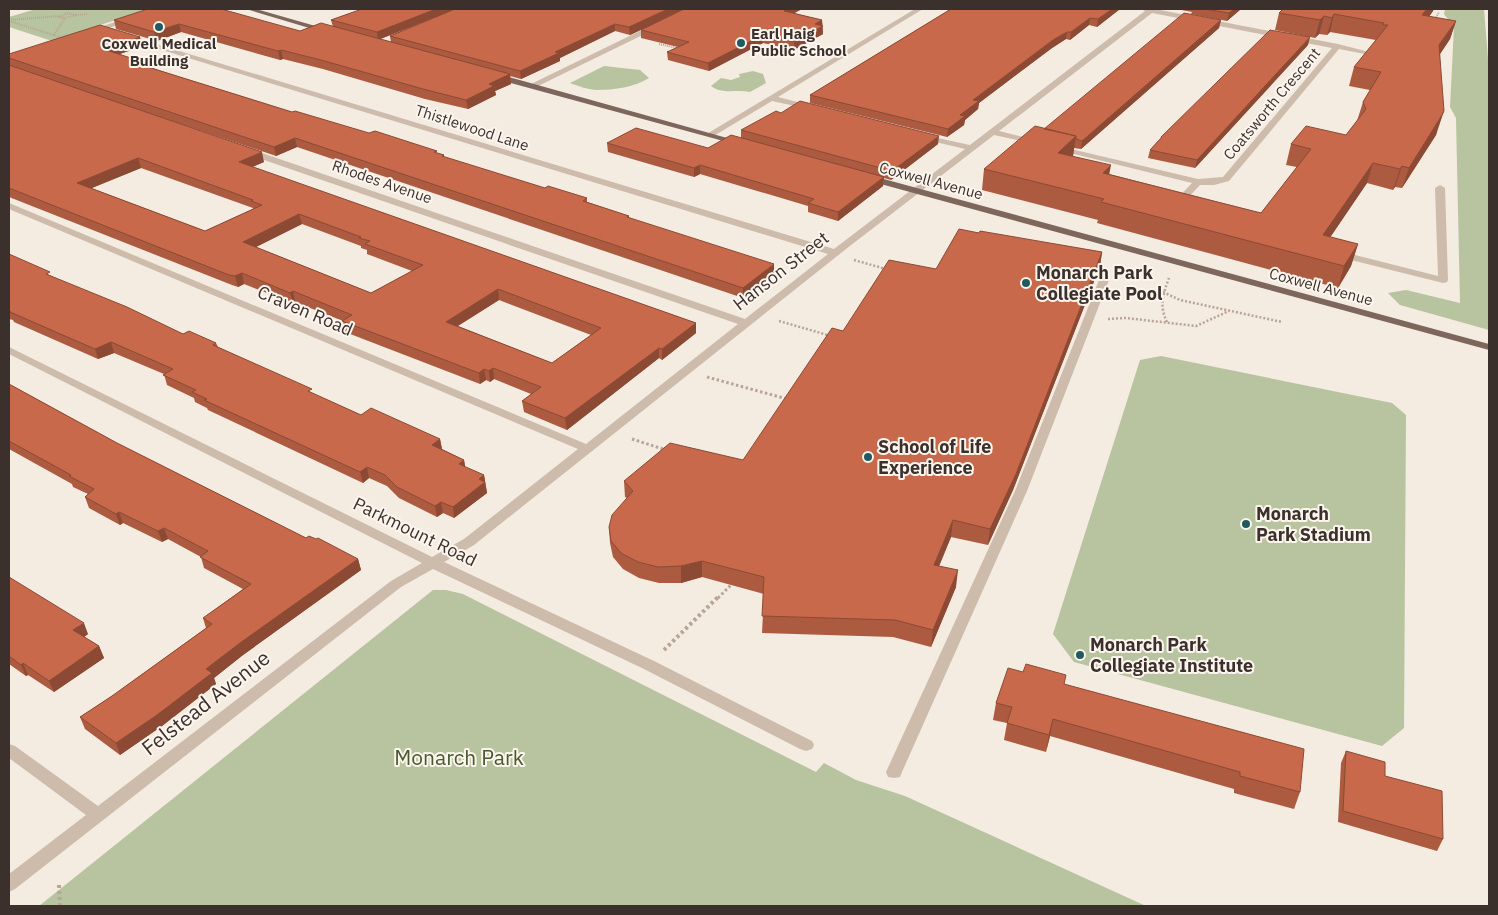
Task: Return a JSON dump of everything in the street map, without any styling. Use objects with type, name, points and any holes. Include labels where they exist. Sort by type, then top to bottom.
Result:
[{"type":"main road","points":[[249,9],[341,34]]},
{"type":"main road","points":[[483,73],[747,145]]},
{"type":"main road","name":"Coxwell Avenue","points":[[860,176],[1489,347]]},
{"type":"street","points":[[82,34],[159,9]]},
{"type":"street","points":[[709,135],[920,9]]},
{"type":"street","points":[[1142,9],[1365,52]]},
{"type":"street","name":"Hanson Street","points":[[434,563],[468,542],[836,252],[1151,10]]},
{"type":"street","points":[[531,86],[666,21]]},
{"type":"street","name":"Thistlewood Lane","points":[[100,28],[836,252]]},
{"type":"street","name":"Coatsworth Crescent","points":[[993,132],[1123,168],[1198,182],[1214,182],[1226,179],[1338,46]]},
{"type":"street","points":[[772,98],[819,110]]},
{"type":"street","points":[[912,133],[972,148]]},
{"type":"street","name":"Rhodes Avenue","points":[[237,148],[746,323]]},
{"type":"street","points":[[1182,199],[1198,182]]},
{"type":"street","points":[[1351,257],[1443,280],[1440,188]]},
{"type":"street","name":"Craven Road","points":[[9,206],[588,449]]},
{"type":"street","points":[[894,772],[1022,491],[1104,280]]},
{"type":"street","name":"Parkmount Road","points":[[9,350],[434,563],[649,665],[806,745]]},
{"type":"street","name":"Felstead Avenue","points":[[9,884],[396,584],[434,563]]},
{"type":"street","points":[[9,750],[98,815]]},
{"type":"path","points":[[69,13],[72,9]]},
{"type":"path","points":[[1431,27],[1439,12]]},
{"type":"path","points":[[9,21],[59,16],[69,13],[76,15],[65,18],[59,16]]},
{"type":"path","points":[[54,35],[65,18]]},
{"type":"path","points":[[9,21],[63,38]]},
{"type":"path","points":[[654,42],[681,49]]},
{"type":"path","points":[[848,259],[888,270]]},
{"type":"path","points":[[1167,322],[1162,313],[1160,302],[1171,273]]},
{"type":"path","points":[[1163,292],[1180,300],[1282,322]]},
{"type":"path","points":[[1089,320],[1126,318],[1196,326],[1229,311]]},
{"type":"path","points":[[774,319],[820,334],[838,337]]},
{"type":"path","points":[[704,376],[745,389],[793,400]]},
{"type":"path","points":[[626,437],[668,451]]},
{"type":"path","points":[[649,665],[731,585]]},
{"type":"path","points":[[59,885],[60,906]]},
{"type":"green space","points":[[36,9],[149,9],[52,41],[9,27],[9,17]]},
{"type":"green space","points":[[1445,9],[1484,9],[1489,71],[1489,330],[1400,305],[1388,293],[1406,290],[1460,303],[1456,118],[1450,107],[1454,27],[1444,14]]},
{"type":"green space","points":[[604,66],[640,70],[649,78],[631,86],[604,90],[580,87],[570,83]]},
{"type":"green space","points":[[753,71],[763,74],[766,83],[750,92],[725,91],[711,86],[721,78],[731,80],[740,77],[739,74]]},
{"type":"green space","name":"Monarch Park Stadium","points":[[1161,356],[1392,403],[1406,415],[1404,728],[1382,746],[1074,662],[1053,634],[1140,360]]},
{"type":"green space","name":"Monarch Park","points":[[433,590],[446,590],[463,594],[816,772],[824,763],[856,780],[905,796],[1146,906],[39,906]]},
{"type":"building","points":[[148,9],[221,9],[300,31],[321,23],[510,74],[489,84],[494,86],[466,100],[321,60],[281,50],[278,51],[179,24],[154,32],[114,20]]},
{"type":"building","points":[[362,9],[436,9],[377,32],[331,20]]},
{"type":"building","points":[[455,9],[668,9],[629,27],[615,24],[555,52],[559,53],[520,71],[390,36]]},
{"type":"building","points":[[684,9],[788,9],[784,11],[822,20],[815,24],[823,26],[794,42],[763,35],[708,63],[667,52],[689,42],[641,30]]},
{"type":"building","points":[[951,9],[1112,9],[1098,19],[1090,18],[1071,32],[1067,32],[1053,40],[973,100],[979,101],[960,115],[965,116],[948,129],[810,95]]},
{"type":"building","points":[[1205,9],[1234,9],[1229,13]]},
{"type":"building","points":[[1283,9],[1427,9],[1422,15],[1456,21],[1439,45],[1444,111],[1442,115],[1409,168],[1402,166],[1400,169],[1373,163],[1323,235],[1358,244],[1344,266],[1101,202],[1104,199],[984,169],[1035,126],[1076,136],[1058,153],[1111,165],[1103,173],[1261,213],[1311,149],[1291,144],[1306,126],[1346,135],[1366,109],[1363,102],[1381,72],[1354,67],[1388,25],[1334,14],[1332,18],[1324,16],[1320,20],[1279,13]]},
{"type":"building","points":[[1184,13],[1221,20],[1082,141],[1076,139],[1076,136],[1044,129]]},
{"type":"building","points":[[100,25],[140,37],[106,50],[137,60],[132,62],[292,112],[295,111],[369,133],[375,131],[437,151],[434,152],[444,155],[442,156],[545,188],[548,186],[587,198],[583,201],[774,264],[743,288],[295,138],[274,147],[9,58],[9,54]]},
{"type":"building","points":[[1270,30],[1310,37],[1197,160],[1150,150],[1161,137]]},
{"type":"building","points":[[9,65],[262,152],[239,162],[696,323],[565,418],[522,401],[541,387],[493,368],[489,371],[484,369],[479,373],[342,321],[352,315],[293,291],[290,293],[242,273],[235,276],[229,275],[9,188]],"holes":[[[138,158],[253,200],[251,201],[262,205],[205,231],[77,183]],[[299,214],[370,241],[365,244],[423,265],[371,293],[243,242]],[[498,289],[601,328],[552,363],[446,322]]]},
{"type":"building","points":[[800,101],[939,136],[892,171],[741,130],[776,111],[781,113]]},
{"type":"building","points":[[636,128],[708,148],[731,135],[884,177],[838,212],[808,203],[814,199],[700,165],[694,168],[607,143]]},
{"type":"building","points":[[959,229],[1102,252],[1016,474],[990,529],[953,520],[934,565],[958,570],[933,630],[895,620],[762,616],[764,577],[702,561],[681,566],[658,567],[638,562],[621,553],[611,541],[609,527],[612,515],[633,491],[624,481],[670,443],[743,460],[832,328],[843,331],[889,260],[936,269]]},
{"type":"building","points":[[9,254],[50,272],[46,274],[127,307],[183,334],[189,331],[216,343],[213,345],[312,389],[308,391],[361,415],[371,408],[440,439],[432,445],[464,460],[459,464],[484,475],[479,479],[485,482],[453,507],[441,502],[435,506],[397,487],[385,475],[367,467],[360,472],[204,400],[207,399],[192,392],[196,390],[163,375],[173,369],[111,342],[95,349],[10,312]]},
{"type":"building","points":[[9,384],[117,443],[306,538],[309,536],[318,538],[358,559],[240,643],[206,669],[212,673],[157,715],[116,743],[80,717],[212,624],[203,618],[251,584],[200,557],[208,551],[164,528],[158,531],[119,512],[116,514],[85,497],[94,489],[9,441]]},
{"type":"building","points":[[9,577],[84,623],[73,630],[99,646],[49,681],[9,656]]},
{"type":"building","points":[[1026,664],[1066,675],[1064,684],[1304,749],[1300,792],[1240,776],[1240,772],[1053,719],[1049,735],[1007,723],[1012,707],[996,703],[1008,668],[1023,672]]},
{"type":"building","points":[[1346,751],[1385,762],[1385,776],[1442,791],[1443,839],[1343,811]]},
{"type":"place","name":"Coxwell Medical Building","points":[[159,27]]},
{"type":"place","name":"Earl Haig Public School","points":[[741,43]]},
{"type":"place","name":"Monarch Park Collegiate Pool","points":[[1026,283]]},
{"type":"place","name":"School of Life Experience","points":[[868,457]]},
{"type":"place","name":"Monarch Park Stadium","points":[[1246,524]]},
{"type":"place","name":"Monarch Park Collegiate Institute","points":[[1080,655]]}]
